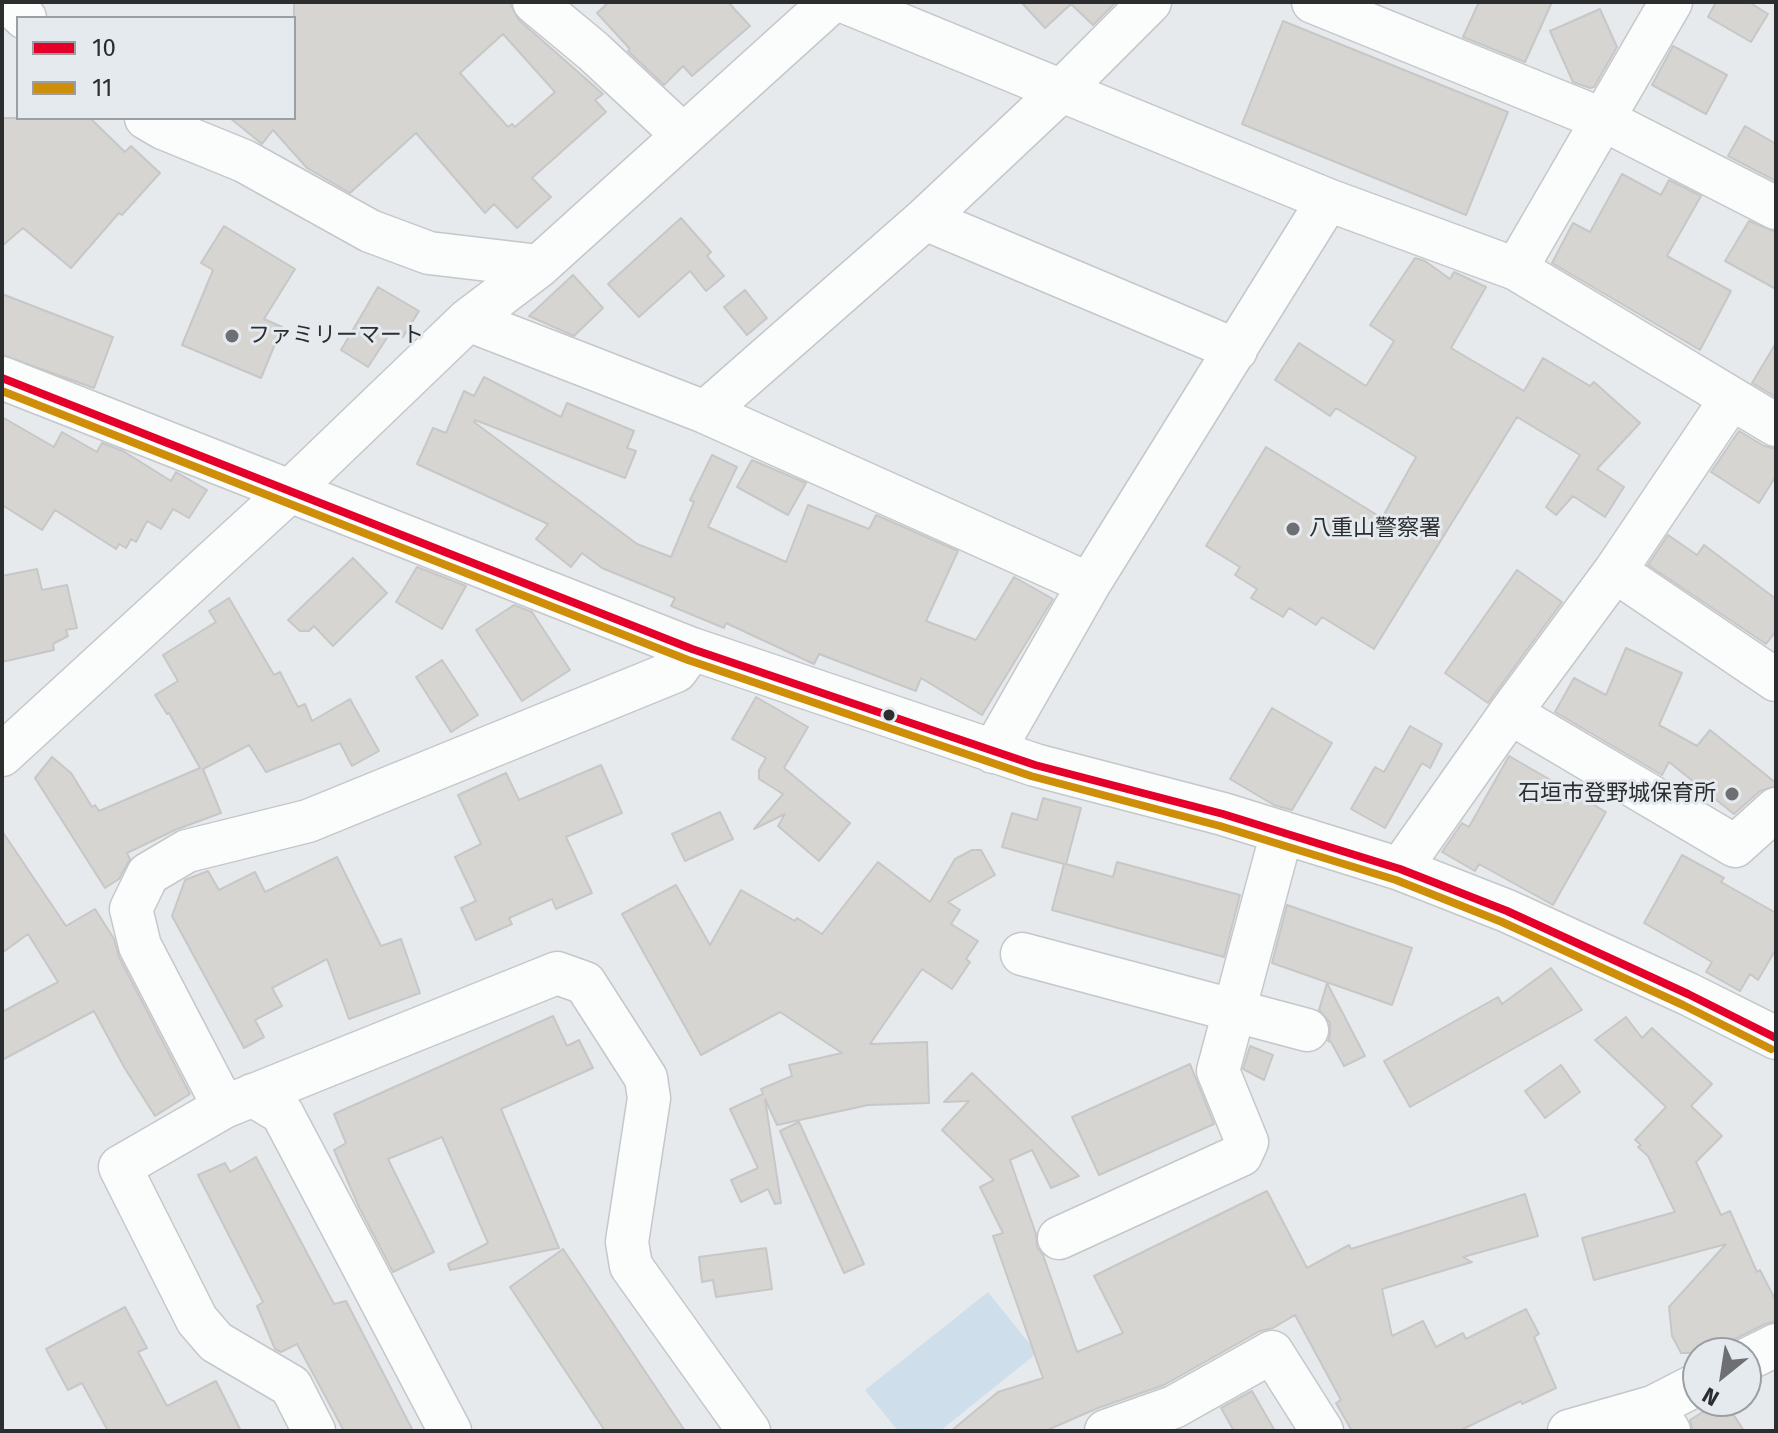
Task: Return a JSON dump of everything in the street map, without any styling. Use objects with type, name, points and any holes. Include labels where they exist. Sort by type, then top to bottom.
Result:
[{"type":"street","points":[[8,2],[23,16]]},
{"type":"street","points":[[534,2],[593,51],[683,135]]},
{"type":"street","points":[[2,755],[291,490],[468,320],[539,266],[831,2]]},
{"type":"street","points":[[845,2],[1328,200],[1516,269],[1776,425]]},
{"type":"street","points":[[705,412],[925,219],[1150,2]]},
{"type":"street","points":[[1313,2],[1604,120],[1776,208]]},
{"type":"street","points":[[1516,269],[1671,2]]},
{"type":"street","points":[[149,120],[244,161],[370,231],[429,253],[539,266]]},
{"type":"street","points":[[993,752],[1089,584],[1328,200]]},
{"type":"street","points":[[925,219],[1236,350]]},
{"type":"street","points":[[468,320],[705,412],[1089,584]]},
{"type":"street","points":[[2,378],[692,649],[993,752],[1282,832],[1400,869],[1507,911],[1776,1038]]},
{"type":"street","points":[[1400,869],[1615,571],[1731,399]]},
{"type":"street","points":[[1615,571],[1776,680]]},
{"type":"street","points":[[450,1431],[282,1113],[238,1101],[140,946],[131,909],[148,874],[187,851],[308,821],[676,671],[692,649]]},
{"type":"street","points":[[1510,713],[1735,846],[1776,809]]},
{"type":"street","points":[[1059,1238],[1241,1155],[1247,1142],[1218,1071],[1282,832]]},
{"type":"street","points":[[1022,954],[1307,1030]]},
{"type":"street","points":[[314,1431],[291,1386],[216,1342],[197,1320],[120,1167],[238,1101],[557,973],[585,983],[646,1078],[649,1098],[627,1242],[631,1266],[749,1431]]},
{"type":"street","points":[[1106,1431],[1174,1407],[1272,1352],[1322,1431]]},
{"type":"street","points":[[1569,1431],[1661,1419],[1682,1399]]},
{"type":"shaded area","points":[[988,1292],[1037,1353],[940,1431],[898,1431],[865,1390]]},
{"type":"building","points":[[294,2],[509,2],[519,20],[603,94],[595,100],[606,112],[532,178],[551,197],[517,228],[494,204],[485,213],[416,133],[350,193],[307,168],[273,130],[262,144],[232,120],[296,120]],"holes":[[[503,34],[555,92],[515,127],[512,124],[508,127],[460,73]]]},
{"type":"building","points":[[609,2],[728,2],[750,26],[692,76],[683,66],[664,85],[628,51],[630,49],[597,13]]},
{"type":"building","points":[[1021,2],[1116,2],[1093,25],[1071,4],[1045,28]]},
{"type":"building","points":[[1479,2],[1552,2],[1525,62],[1463,37]]},
{"type":"building","points":[[1716,2],[1749,2],[1768,14],[1751,42],[1708,17]]},
{"type":"building","points":[[1600,9],[1617,47],[1594,87],[1590,88],[1573,82],[1550,31]]},
{"type":"building","points":[[1283,21],[1508,112],[1466,215],[1242,124]]},
{"type":"building","points":[[1673,46],[1727,75],[1706,114],[1652,85]]},
{"type":"building","points":[[2,118],[92,120],[125,152],[131,146],[160,173],[122,215],[119,213],[71,268],[23,228],[2,246]]},
{"type":"building","points":[[1745,126],[1776,144],[1776,181],[1728,156]]},
{"type":"building","points":[[1622,174],[1661,195],[1669,180],[1701,196],[1667,256],[1731,291],[1700,350],[1552,263],[1573,223],[1590,232]]},
{"type":"building","points":[[681,218],[711,252],[707,256],[724,276],[706,291],[690,271],[639,317],[608,284]]},
{"type":"building","points":[[1749,221],[1776,232],[1776,289],[1725,261]]},
{"type":"building","points":[[224,226],[295,269],[264,319],[282,327],[261,378],[182,345],[213,270],[201,263]]},
{"type":"building","points":[[1415,258],[1425,261],[1450,279],[1454,272],[1486,287],[1451,348],[1524,391],[1543,358],[1590,386],[1594,382],[1640,423],[1597,469],[1624,487],[1605,517],[1573,496],[1556,515],[1546,507],[1580,455],[1517,417],[1374,649],[1322,617],[1316,625],[1289,608],[1283,617],[1251,598],[1257,589],[1235,575],[1240,567],[1206,546],[1266,447],[1382,518],[1416,457],[1336,408],[1330,416],[1275,380],[1299,343],[1366,386],[1394,341],[1370,325]]},
{"type":"building","points":[[573,275],[603,308],[574,336],[529,316]]},
{"type":"building","points":[[378,287],[419,311],[403,337],[392,330],[368,367],[341,350]]},
{"type":"building","points":[[745,290],[767,318],[747,335],[724,307]]},
{"type":"building","points":[[2,294],[113,337],[94,388],[2,355]]},
{"type":"building","points":[[1776,343],[1776,397],[1752,383]]},
{"type":"building","points":[[484,377],[561,417],[567,403],[634,431],[627,448],[636,451],[625,478],[474,422],[637,544],[671,557],[694,502],[690,500],[712,455],[737,467],[708,527],[786,562],[808,505],[869,529],[876,515],[958,551],[926,621],[976,640],[1014,577],[1053,599],[982,715],[921,678],[916,691],[819,654],[814,664],[726,623],[724,628],[671,606],[675,598],[602,568],[582,553],[571,567],[536,539],[548,524],[417,464],[433,428],[446,433],[464,391],[474,396]]},
{"type":"building","points":[[2,417],[54,447],[62,432],[97,452],[102,443],[123,451],[171,481],[176,472],[207,490],[189,518],[173,509],[161,529],[147,521],[136,542],[131,539],[126,548],[119,544],[116,549],[55,510],[42,530],[2,505]]},
{"type":"building","points":[[1739,431],[1764,446],[1776,449],[1776,476],[1759,503],[1711,472]]},
{"type":"building","points":[[752,460],[806,483],[788,515],[737,487]]},
{"type":"building","points":[[1668,535],[1697,555],[1704,545],[1776,599],[1776,631],[1766,644],[1648,565]]},
{"type":"building","points":[[353,558],[387,593],[333,646],[314,626],[309,631],[300,631],[288,620]]},
{"type":"building","points":[[417,567],[466,586],[442,629],[396,602]]},
{"type":"building","points":[[37,569],[42,590],[67,585],[77,628],[66,630],[68,636],[53,644],[54,650],[2,662],[2,576]]},
{"type":"building","points":[[1517,570],[1562,602],[1488,703],[1445,673]]},
{"type":"building","points":[[229,598],[274,675],[280,672],[298,707],[305,704],[312,721],[350,699],[379,751],[352,766],[340,743],[266,772],[249,745],[203,769],[221,813],[127,853],[130,859],[119,879],[105,888],[35,778],[52,757],[71,773],[92,807],[95,805],[99,811],[200,768],[169,713],[155,695],[178,681],[163,655],[216,622],[209,611]]},
{"type":"building","points":[[514,605],[532,612],[570,670],[522,701],[476,630]]},
{"type":"building","points":[[1626,648],[1682,673],[1659,725],[1697,746],[1710,730],[1776,786],[1760,791],[1734,814],[1669,762],[1662,775],[1555,712],[1574,678],[1606,695]]},
{"type":"building","points":[[442,660],[478,715],[451,732],[416,677]]},
{"type":"building","points":[[756,697],[808,727],[784,768],[850,823],[819,861],[778,826],[785,814],[754,829],[783,794],[759,779],[759,770],[766,758],[732,739]]},
{"type":"building","points":[[1272,708],[1332,743],[1292,810],[1274,805],[1230,779]]},
{"type":"building","points":[[1410,726],[1442,744],[1430,768],[1422,763],[1385,828],[1351,809],[1375,767],[1384,772]]},
{"type":"building","points":[[1509,756],[1606,812],[1553,905],[1479,864],[1475,871],[1442,852],[1462,823],[1469,827]]},
{"type":"building","points":[[601,765],[622,813],[566,837],[592,893],[556,909],[552,899],[509,918],[512,924],[476,940],[461,908],[476,901],[455,857],[481,844],[458,795],[506,773],[519,800]]},
{"type":"building","points":[[1043,798],[1081,808],[1066,864],[1113,877],[1117,862],[1240,895],[1224,957],[1052,910],[1064,864],[1002,847],[1012,813],[1037,820]]},
{"type":"building","points":[[720,812],[733,839],[685,861],[672,834]]},
{"type":"building","points":[[2,831],[66,926],[95,909],[114,939],[119,957],[190,1094],[155,1116],[94,1011],[2,1060],[2,1012],[58,982],[28,934],[2,953]]},
{"type":"building","points":[[972,850],[981,850],[995,875],[948,902],[960,910],[951,924],[978,941],[966,959],[970,962],[952,989],[922,969],[870,1044],[927,1042],[929,1103],[868,1105],[777,1125],[765,1099],[781,1203],[775,1204],[768,1189],[741,1202],[731,1180],[758,1168],[730,1109],[763,1094],[761,1089],[792,1076],[789,1065],[842,1053],[780,1012],[701,1055],[622,914],[676,885],[710,945],[741,890],[822,934],[878,862],[930,902],[955,859]]},
{"type":"building","points":[[1682,855],[1724,878],[1721,882],[1776,913],[1776,949],[1758,980],[1750,974],[1740,991],[1706,972],[1712,962],[1644,923]]},
{"type":"building","points":[[337,857],[381,946],[401,939],[420,993],[349,1019],[327,959],[272,988],[282,1006],[255,1020],[264,1037],[244,1048],[172,916],[185,880],[208,871],[219,890],[255,872],[265,892]]},
{"type":"building","points":[[1287,905],[1412,948],[1392,1005],[1272,963]]},
{"type":"building","points":[[1551,968],[1582,1010],[1410,1107],[1384,1061],[1498,997],[1502,1004]]},
{"type":"building","points":[[1327,983],[1365,1056],[1344,1066],[1328,1041],[1330,1023],[1319,1010]]},
{"type":"building","points":[[553,1016],[567,1046],[579,1040],[593,1068],[501,1109],[559,1248],[450,1270],[448,1264],[488,1243],[442,1137],[388,1159],[434,1252],[393,1272],[334,1150],[346,1143],[334,1114]]},
{"type":"building","points":[[1626,1017],[1642,1038],[1652,1028],[1712,1084],[1691,1106],[1722,1136],[1696,1162],[1721,1215],[1730,1211],[1757,1272],[1760,1270],[1776,1301],[1776,1321],[1739,1337],[1682,1337],[1681,1353],[1672,1336],[1669,1307],[1726,1244],[1594,1280],[1582,1238],[1675,1212],[1648,1156],[1635,1140],[1666,1107],[1595,1040]]},
{"type":"building","points":[[1250,1046],[1273,1055],[1264,1080],[1243,1069]]},
{"type":"building","points":[[1190,1064],[1214,1124],[1099,1175],[1072,1117]]},
{"type":"building","points":[[1561,1065],[1580,1092],[1545,1118],[1525,1091]]},
{"type":"building","points":[[972,1073],[1079,1176],[1051,1188],[1032,1150],[1010,1160],[1036,1234],[1037,1247],[1043,1255],[1077,1352],[1123,1333],[1094,1276],[1267,1191],[1307,1268],[1349,1245],[1351,1249],[1525,1194],[1538,1236],[1463,1257],[1472,1262],[1382,1289],[1392,1336],[1423,1321],[1436,1347],[1463,1333],[1466,1339],[1526,1309],[1539,1334],[1534,1337],[1556,1388],[1459,1431],[1352,1431],[1336,1403],[1341,1400],[1295,1315],[1164,1385],[1045,1431],[951,1431],[998,1392],[1043,1378],[993,1236],[1003,1233],[980,1187],[994,1180],[942,1130],[969,1101],[944,1102]]},
{"type":"building","points":[[799,1122],[864,1264],[844,1273],[780,1131]]},
{"type":"building","points":[[256,1157],[334,1304],[346,1301],[413,1431],[344,1431],[297,1344],[281,1352],[275,1349],[257,1306],[263,1302],[198,1175],[225,1163],[230,1172]]},
{"type":"building","points":[[766,1248],[772,1289],[716,1297],[713,1280],[702,1282],[699,1257]]},
{"type":"building","points":[[563,1249],[685,1431],[605,1431],[510,1287]]},
{"type":"building","points":[[125,1307],[147,1348],[138,1352],[167,1406],[216,1381],[241,1431],[108,1431],[82,1383],[68,1390],[46,1349]]},
{"type":"building","points":[[1252,1391],[1275,1431],[1234,1431],[1221,1408]]},
{"type":"building","points":[[1695,1417],[1735,1417],[1744,1431],[1693,1431],[1690,1420]]},
{"type":"transit line","name":"10","points":[[2,378],[692,649],[1035,765],[1223,814],[1400,869],[1507,911],[1776,1038]]},
{"type":"transit line","name":"11","points":[[2,391],[688,660],[1031,776],[1220,826],[1396,880],[1502,922],[1771,1049]]},
{"type":"place","name":"ファミリーマート","points":[[232,336]]},
{"type":"place","name":"八重山警察署","points":[[1293,529]]},
{"type":"place","name":"石垣市登野城保育所","points":[[1732,794]]}]
